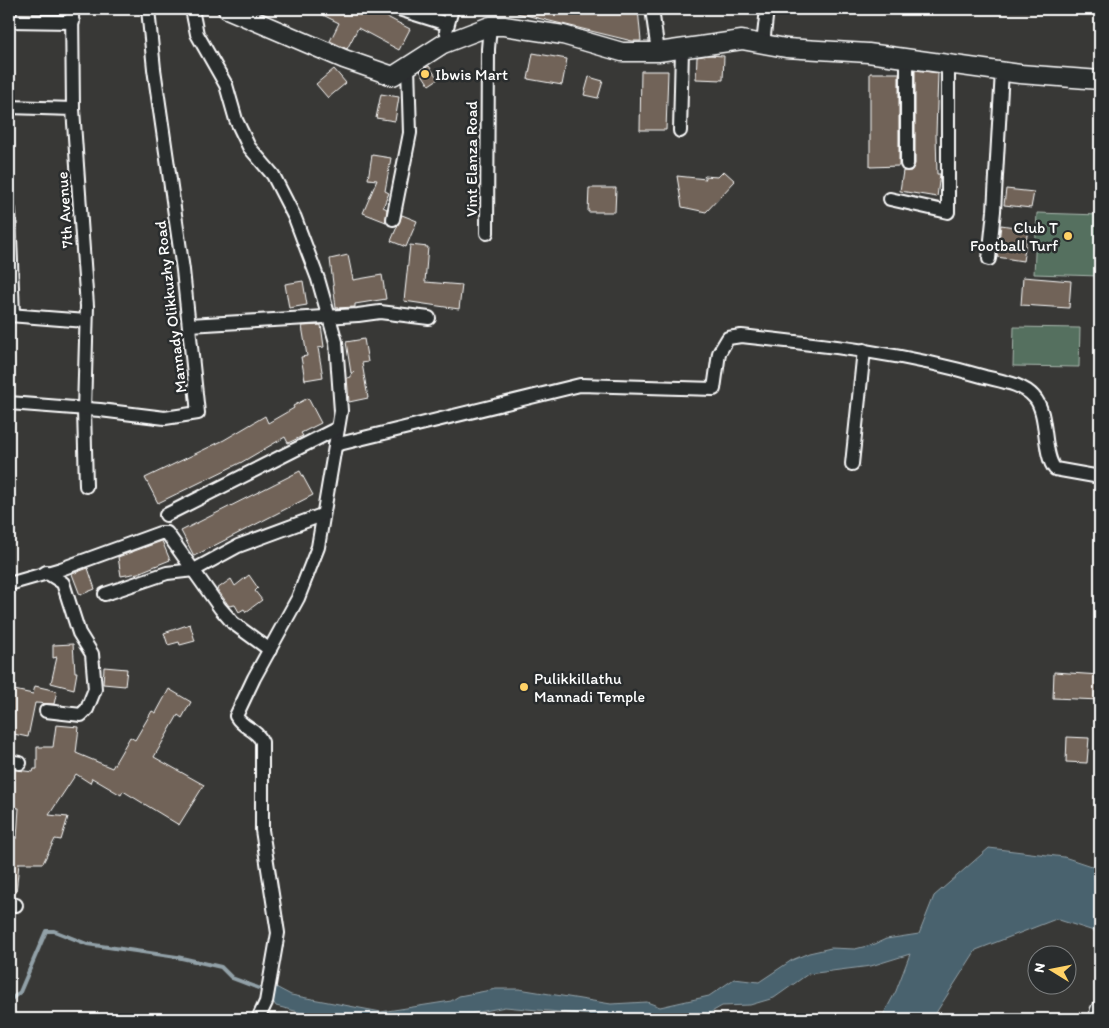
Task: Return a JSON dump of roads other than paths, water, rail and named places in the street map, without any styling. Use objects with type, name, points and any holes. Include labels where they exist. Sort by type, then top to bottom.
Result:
[{"type":"main road","points":[[227,9],[344,59],[393,76],[443,44],[490,26],[563,35],[622,52],[658,52],[742,40],[786,48],[868,53],[948,65],[1100,80]]},
{"type":"main road","points":[[1098,1019],[1100,1010]]},
{"type":"street","name":"Mannady Olikkuzhy Road","points":[[84,410],[165,418],[198,413],[189,325],[154,69],[148,9]]},
{"type":"street","points":[[192,9],[197,34],[226,85],[236,120],[249,146],[273,175],[294,218],[318,278],[327,316],[336,342],[341,411],[318,547],[304,581],[236,716],[241,725],[259,734],[262,742],[262,830],[278,933],[266,1001],[258,1019]]},
{"type":"street","points":[[399,9],[447,24]]},
{"type":"street","points":[[443,44],[452,9]]},
{"type":"street","points":[[652,9],[658,52]]},
{"type":"street","points":[[763,44],[767,9]]},
{"type":"street","points":[[9,21],[72,15]]},
{"type":"street","name":"7th Avenue","points":[[72,15],[73,109],[86,321],[84,410]]},
{"type":"street","name":"Vint Elanza Road","points":[[487,233],[488,49],[490,26]]},
{"type":"street","points":[[680,131],[682,49]]},
{"type":"street","points":[[907,59],[907,164]]},
{"type":"street","points":[[890,199],[948,212],[948,65]]},
{"type":"street","points":[[393,219],[410,133],[408,66]]},
{"type":"street","points":[[989,259],[1002,71]]},
{"type":"street","points":[[9,107],[73,109]]},
{"type":"street","points":[[9,210],[11,315],[86,321]]},
{"type":"street","points":[[189,325],[380,312],[429,318]]},
{"type":"street","points":[[335,445],[580,385],[714,389],[719,352],[728,338],[741,336],[864,350],[936,362],[1026,389],[1040,405],[1052,466],[1056,470],[1100,477]]},
{"type":"street","points":[[852,464],[864,350]]},
{"type":"street","points":[[9,403],[84,410],[86,486]]},
{"type":"street","points":[[166,515],[338,428]]},
{"type":"street","points":[[105,594],[167,573],[194,570],[238,546],[322,515]]},
{"type":"street","points":[[9,584],[160,533],[167,534],[220,608],[233,623],[270,650]]},
{"type":"street","points":[[46,572],[63,583],[78,633],[92,654],[95,689],[87,709],[81,715],[46,711]]},
{"type":"water","points":[[989,848],[1064,857],[1100,869],[1100,933],[1056,919],[976,950],[932,1019],[881,1019],[896,991],[910,954],[871,966],[808,974],[774,998],[750,1005],[722,1006],[708,1014],[680,1018],[635,1019],[505,1007],[444,1019],[325,1019],[276,1006],[271,998],[274,986],[291,995],[381,1012],[451,1001],[459,996],[496,989],[519,989],[611,1004],[647,1002],[660,1007],[709,996],[734,979],[759,982],[792,960],[809,953],[831,948],[855,949],[886,939],[919,934],[934,896]]},
{"type":"waterway","points":[[9,1001],[20,992],[46,931],[54,931],[87,944],[177,957],[221,967],[232,978],[266,991]]},
{"type":"place","name":"Ibwis Mart","points":[[425,74]]},
{"type":"place","name":"Club T Football Turf","points":[[1068,236]]},
{"type":"place","name":"Pulikkillathu Mannadi Temple","points":[[524,687]]}]
